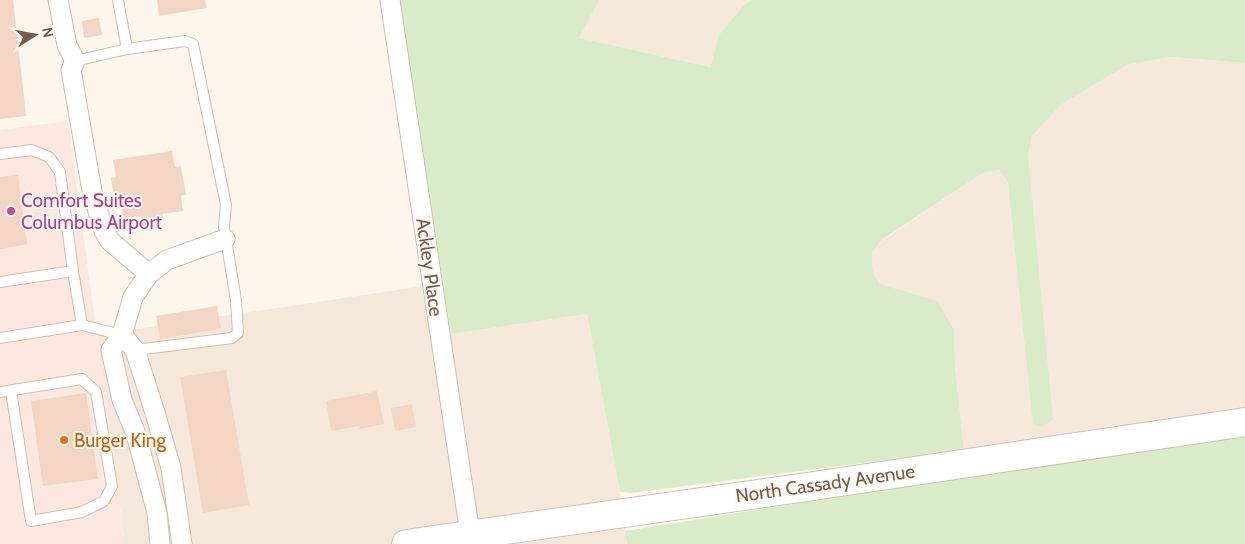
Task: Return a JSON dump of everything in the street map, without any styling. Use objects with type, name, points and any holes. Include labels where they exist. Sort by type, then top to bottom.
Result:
[{"type":"main road","name":"North Cassady Avenue","points":[[406,544],[1245,422]]},
{"type":"street","points":[[58,0],[67,46],[75,61],[72,70],[90,182],[104,232],[110,241],[148,274]]},
{"type":"street","name":"Ackley Place","points":[[390,0],[470,534]]},
{"type":"street","points":[[160,544],[155,504],[136,434],[122,400],[111,350],[122,335],[133,297],[148,274],[167,260],[225,239]]},
{"type":"street","points":[[122,335],[136,350],[171,468],[182,544]]},
{"type":"lane","points":[[118,0],[127,49]]},
{"type":"lane","points":[[75,61],[127,49],[185,41],[193,44],[226,205],[225,239],[236,300],[238,333],[232,338],[136,350]]},
{"type":"lane","points":[[0,154],[32,150],[49,157],[60,172],[82,325]]},
{"type":"lane","points":[[0,282],[73,271]]},
{"type":"lane","points":[[0,338],[82,325],[122,335]]},
{"type":"lane","points":[[0,392],[82,379],[96,392],[112,486],[104,501],[82,512],[31,521],[11,391]]},
{"type":"shaded area","points":[[599,0],[752,0],[742,7],[718,36],[712,67],[578,38]]},
{"type":"shaded area","points":[[1172,57],[1245,63],[1245,409],[964,450],[955,366],[954,328],[938,301],[880,284],[873,273],[872,252],[883,240],[983,173],[999,170],[1008,182],[1028,156],[1032,136],[1062,104],[1129,64]]},
{"type":"shaded area","points":[[68,121],[125,544],[0,544],[0,130]]},
{"type":"shaded area","points":[[443,283],[451,334],[587,314],[620,492],[627,544],[125,544],[97,335]]},
{"type":"green space","points":[[399,0],[599,0],[579,38],[711,67],[718,36],[742,7],[752,0],[1245,0],[1245,63],[1172,57],[1129,64],[1062,104],[1032,136],[1028,156],[1053,419],[1042,427],[1033,425],[1008,182],[999,170],[983,173],[883,239],[872,252],[873,273],[880,284],[938,301],[954,329],[955,366],[964,450],[631,493],[620,492],[587,314],[451,334]]},
{"type":"green space","points":[[1245,436],[1245,544],[627,544],[625,531],[900,487]]},
{"type":"building","points":[[0,0],[13,0],[26,116],[0,119]]},
{"type":"building","points":[[157,0],[205,0],[207,8],[159,16]]},
{"type":"building","points":[[99,18],[102,35],[84,38],[82,21]]},
{"type":"building","points":[[172,151],[175,167],[181,166],[186,195],[181,195],[183,211],[162,214],[164,220],[142,223],[141,216],[123,218],[121,204],[115,205],[111,178],[116,177],[113,160]]},
{"type":"building","name":"Comfort Suites Columbus Airport","points":[[18,175],[27,244],[0,249],[0,177]]},
{"type":"building","points":[[217,306],[221,329],[160,339],[156,316]]},
{"type":"building","points":[[226,370],[249,505],[203,513],[180,377]]},
{"type":"building","points":[[377,391],[384,424],[360,429],[359,426],[331,431],[326,401]]},
{"type":"building","name":"Burger King","points":[[86,393],[98,479],[43,486],[31,401]]},
{"type":"building","points":[[412,404],[416,427],[395,431],[391,408]]},
{"type":"place","name":"Comfort Suites Columbus Airport","points":[[11,211]]},
{"type":"place","name":"Burger King","points":[[64,440]]}]
